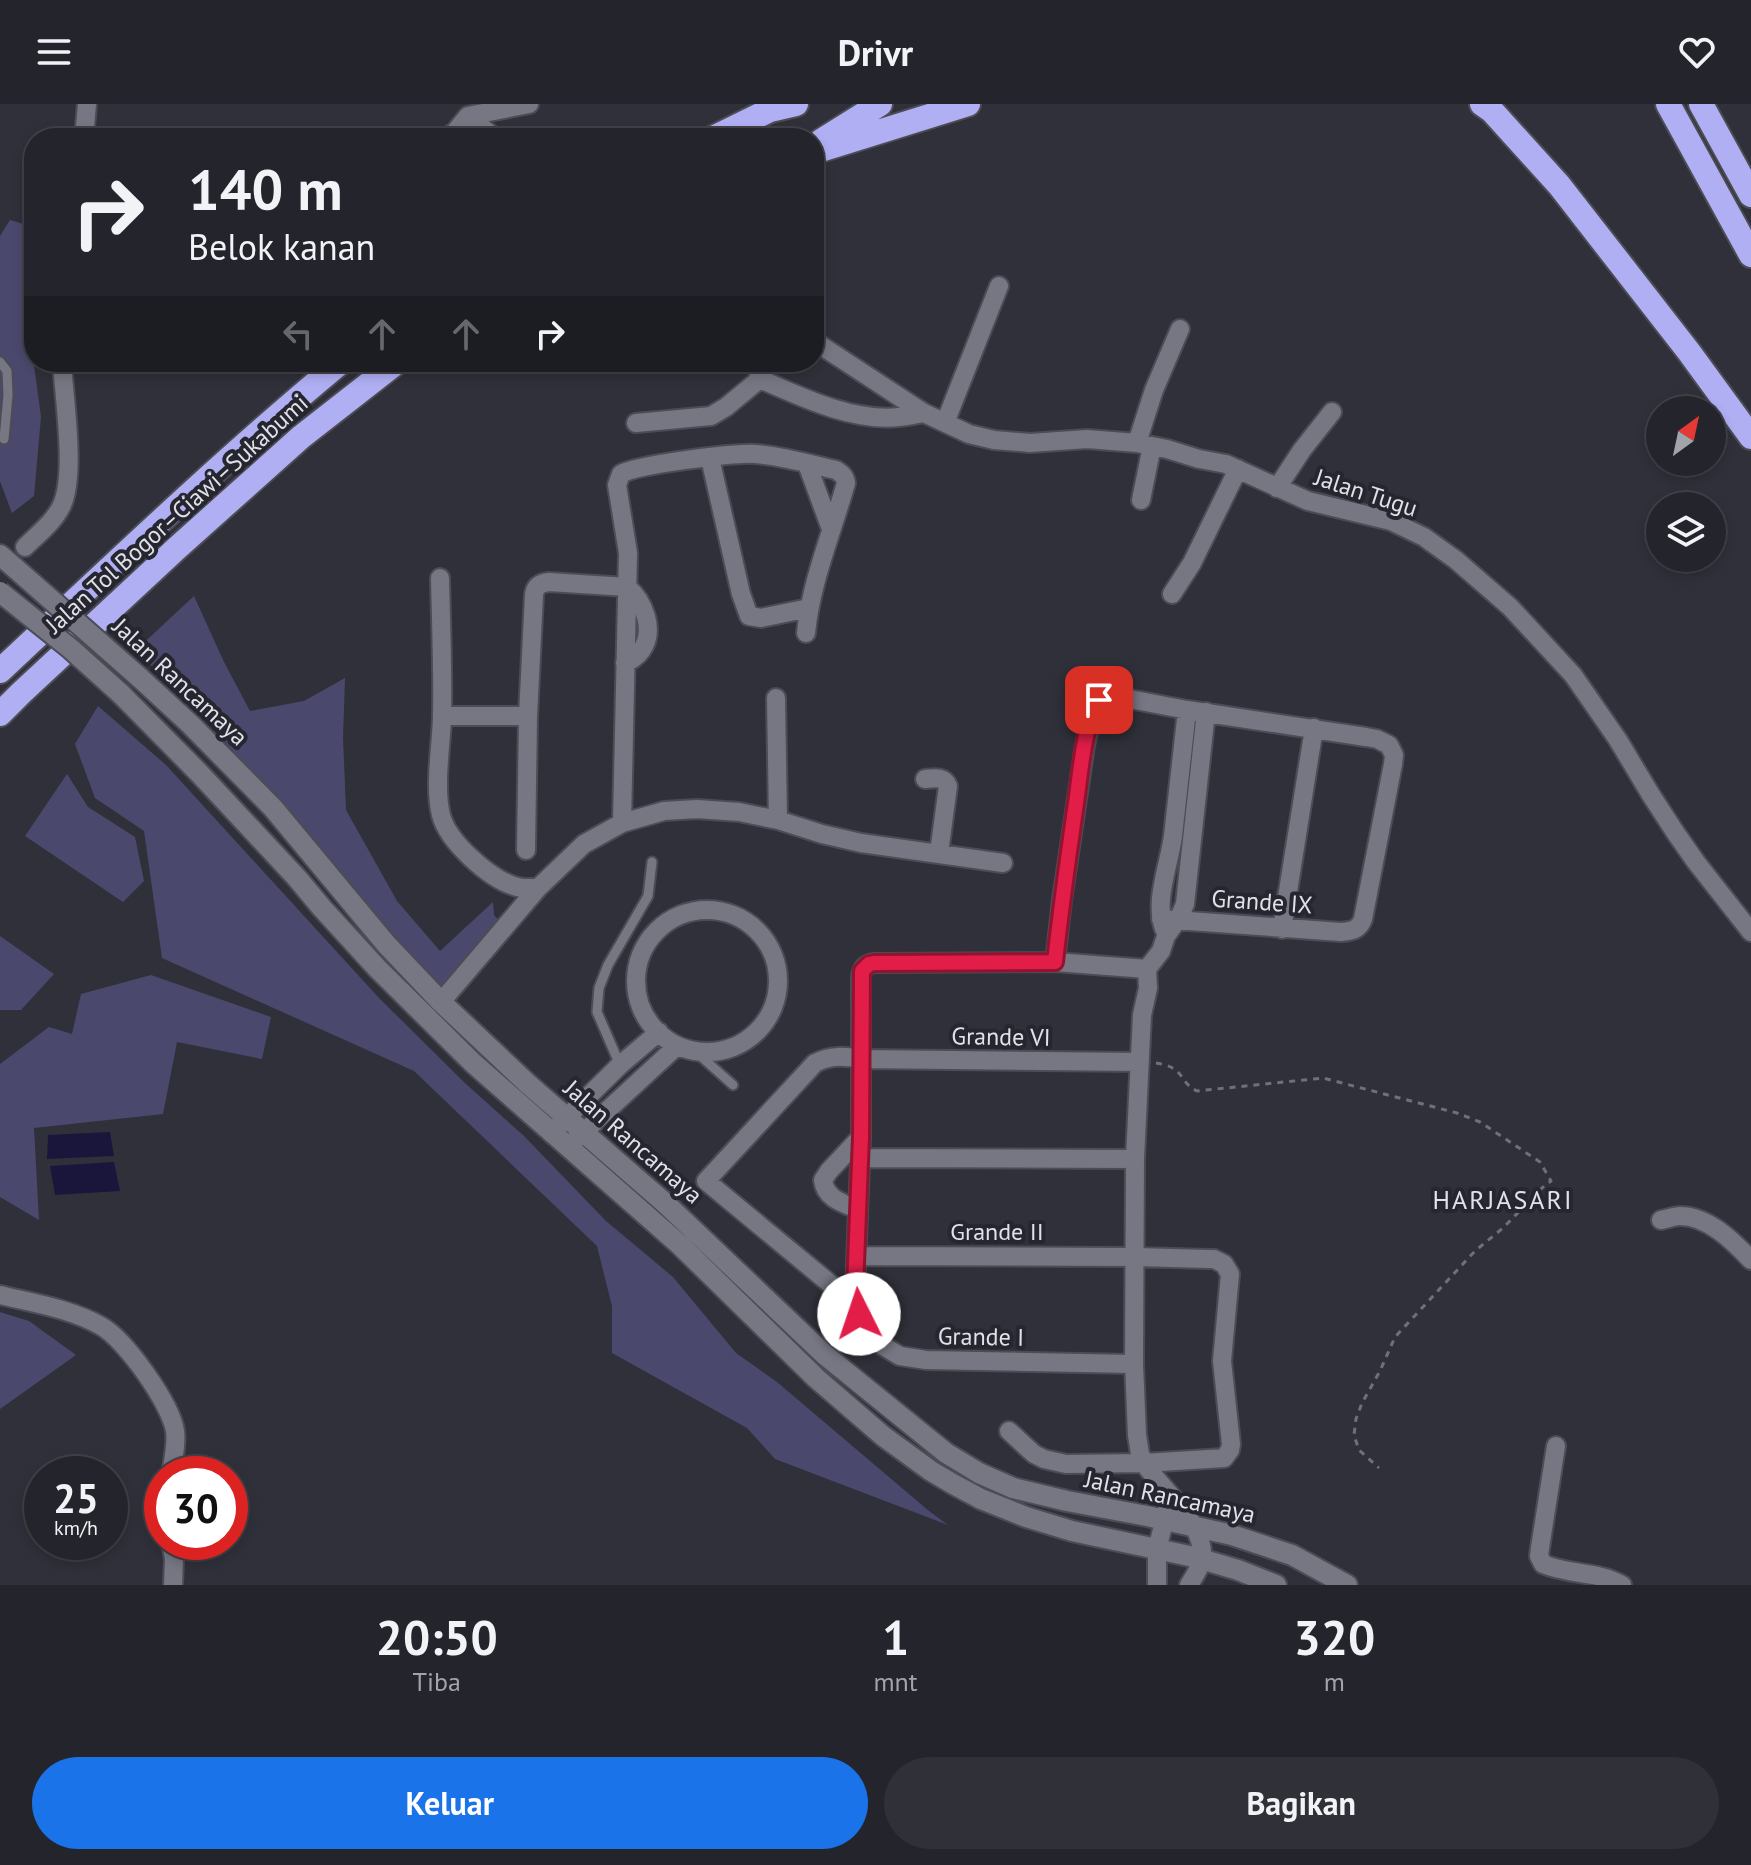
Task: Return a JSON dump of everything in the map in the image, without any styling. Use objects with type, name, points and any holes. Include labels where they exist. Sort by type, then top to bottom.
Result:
[{"type":"highway","points":[[733,128],[775,107],[796,104]]},
{"type":"highway","points":[[824,140],[880,104]]},
{"type":"highway","points":[[824,149],[968,104]]},
{"type":"highway","points":[[1668,104],[1751,255]]},
{"type":"highway","points":[[1701,104],[1751,195]]},
{"type":"highway","points":[[1487,108],[1559,185],[1751,437]]},
{"type":"highway","name":"Jalan Tol Bogor–Ciawi–Sukabumi","points":[[0,671],[159,521],[329,372]]},
{"type":"highway","name":"Jalan Tol Bogor–Ciawi–Sukabumi","points":[[0,714],[301,437],[384,372]]},
{"type":"street","points":[[85,128],[87,104]]},
{"type":"street","points":[[458,128],[468,116],[529,104]]},
{"type":"street","points":[[468,116],[483,128]]},
{"type":"street","points":[[945,423],[999,286]]},
{"type":"street","points":[[1141,500],[1144,444],[1154,390],[1180,329]]},
{"type":"street","name":"Jalan Tugu","points":[[824,348],[924,413],[969,434],[1030,443],[1087,439],[1144,444],[1226,464],[1308,501],[1373,516],[1415,532],[1456,560],[1510,607],[1554,653],[1590,697],[1696,862],[1751,932]]},
{"type":"street","points":[[25,547],[53,519],[62,505],[66,488],[67,425],[63,372]]},
{"type":"street","points":[[636,423],[711,416],[726,407],[757,372]]},
{"type":"street","points":[[760,372],[816,403],[852,413],[897,418],[924,413]]},
{"type":"street","points":[[1277,488],[1332,412]]},
{"type":"street","points":[[622,823],[627,542],[617,485],[621,474],[640,467],[751,453],[842,473],[846,483],[809,608],[806,633]]},
{"type":"street","points":[[710,458],[741,594],[749,616],[761,618],[809,608]]},
{"type":"street","points":[[807,464],[831,529]]},
{"type":"street","points":[[1172,594],[1192,563],[1238,469]]},
{"type":"street","name":"Jalan Rancamaya","points":[[7,562],[190,724],[273,808],[386,944],[506,1064],[666,1204],[825,1355],[946,1453],[979,1473],[1013,1488],[1241,1537],[1292,1555],[1347,1585]]},
{"type":"street","points":[[440,578],[442,716],[439,790],[442,816],[452,836],[474,860],[499,879],[516,887],[538,888]]},
{"type":"street","points":[[526,850],[528,716],[535,589],[549,582],[627,587]]},
{"type":"street","name":"Jalan Rancamaya","points":[[0,592],[121,694],[200,774],[377,968],[473,1063],[680,1245],[816,1378],[883,1436],[931,1471],[981,1499],[1049,1525],[1194,1557],[1276,1585]]},
{"type":"street","points":[[1055,962],[1085,745],[1096,704],[1103,698],[1114,696],[1314,728],[1282,929]]},
{"type":"street","points":[[776,698],[778,820]]},
{"type":"street","points":[[1189,1585],[1202,1561],[1200,1540],[1194,1525],[1144,1463],[1137,1435],[1134,1364],[1135,1159],[1147,969],[1161,951],[1168,925],[1162,889],[1196,711]]},
{"type":"street","points":[[442,716],[528,716]]},
{"type":"street","name":"Grande IX","points":[[1168,925],[1341,932],[1359,927],[1394,755],[1389,745],[1377,739],[1314,728]]},
{"type":"street","points":[[925,779],[942,779],[948,786],[939,853]]},
{"type":"street","points":[[441,1002],[538,888],[584,844],[622,823],[664,811],[719,810],[778,820],[852,841],[1003,863]]},
{"type":"street","points":[[692,911],[715,911],[736,917],[755,930],[769,947],[777,968],[777,991],[771,1012],[758,1031],[729,1048],[696,1052],[677,1046],[645,1017],[637,996],[636,973],[641,952],[654,933],[671,919],[692,911]]},
{"type":"street","points":[[857,1306],[862,971],[869,964],[1055,962],[1147,969]]},
{"type":"street","points":[[551,1133],[620,1065],[659,1032]]},
{"type":"street","points":[[568,1147],[677,1046]]},
{"type":"street","name":"Grande VI","points":[[706,1181],[815,1063],[823,1059],[839,1055],[861,1059],[1140,1062]]},
{"type":"street","points":[[857,1209],[832,1197],[824,1189],[823,1180],[861,1137]]},
{"type":"street","points":[[860,1158],[1135,1159]]},
{"type":"street","name":"Grande I","points":[[706,1181],[857,1306],[870,1335],[890,1350],[911,1359],[1134,1364]]},
{"type":"street","points":[[1661,1220],[1678,1215],[1701,1220],[1731,1240],[1751,1260]]},
{"type":"street","name":"Grande II","points":[[857,1256],[1136,1257],[1214,1259],[1224,1264],[1230,1274],[1222,1361],[1231,1433],[1230,1450],[1224,1458],[1144,1463]]},
{"type":"street","points":[[0,1295],[88,1320],[119,1341],[157,1392],[173,1424],[173,1456]]},
{"type":"street","points":[[1009,1431],[1034,1454],[1052,1461],[1066,1464],[1144,1463]]},
{"type":"street","points":[[1556,1446],[1539,1556],[1543,1564],[1554,1569],[1608,1577],[1622,1585]]},
{"type":"street","points":[[1157,1585],[1157,1549],[1171,1496]]},
{"type":"street","points":[[173,1585],[174,1560]]},
{"type":"lane","points":[[0,362],[7,371],[4,439]]},
{"type":"lane","points":[[620,1065],[597,1012],[599,988],[608,965],[648,896],[652,862]]},
{"type":"lane","points":[[696,1052],[733,1085]]},
{"type":"path","points":[[1140,1062],[1169,1065],[1197,1091],[1323,1078],[1457,1113],[1480,1122],[1540,1162],[1548,1175],[1549,1184],[1475,1251],[1395,1337],[1362,1403],[1354,1435],[1359,1450],[1379,1468]]},
{"type":"shaded area","points":[[10,220],[24,224],[24,372],[35,372],[41,417],[34,496],[12,513],[0,481],[0,236]]},
{"type":"shaded area","points":[[194,596],[250,711],[304,701],[345,678],[343,738],[346,810],[397,901],[440,951],[493,902],[494,915],[502,924],[441,989],[212,727],[136,650]]},
{"type":"shaded area","points":[[98,706],[166,765],[379,998],[524,1136],[606,1221],[673,1277],[736,1353],[777,1382],[948,1525],[775,1459],[747,1428],[612,1353],[612,1306],[597,1246],[414,1071],[162,958],[144,831],[95,798],[75,744]]},
{"type":"shaded area","points":[[67,774],[88,807],[135,837],[144,881],[123,902],[25,836]]},
{"type":"shaded area","points":[[0,936],[54,974],[21,1010],[0,1010]]},
{"type":"shaded area","points":[[151,975],[271,1017],[262,1059],[177,1042],[163,1114],[34,1128],[39,1220],[0,1197],[0,1064],[49,1027],[72,1034],[81,994]]},
{"type":"shaded area","points":[[110,1132],[114,1156],[47,1159],[48,1135]]},
{"type":"shaded area","points":[[114,1162],[120,1191],[55,1195],[50,1166]]},
{"type":"shaded area","points":[[0,1312],[29,1321],[76,1355],[0,1409]]},
{"type":"district","name":"HARJASARI","points":[[1503,1200]]},
{"type":"route","points":[[859,1314],[855,1289],[861,1137],[862,971],[865,966],[875,963],[1055,962],[1085,745],[1099,700]]}]
